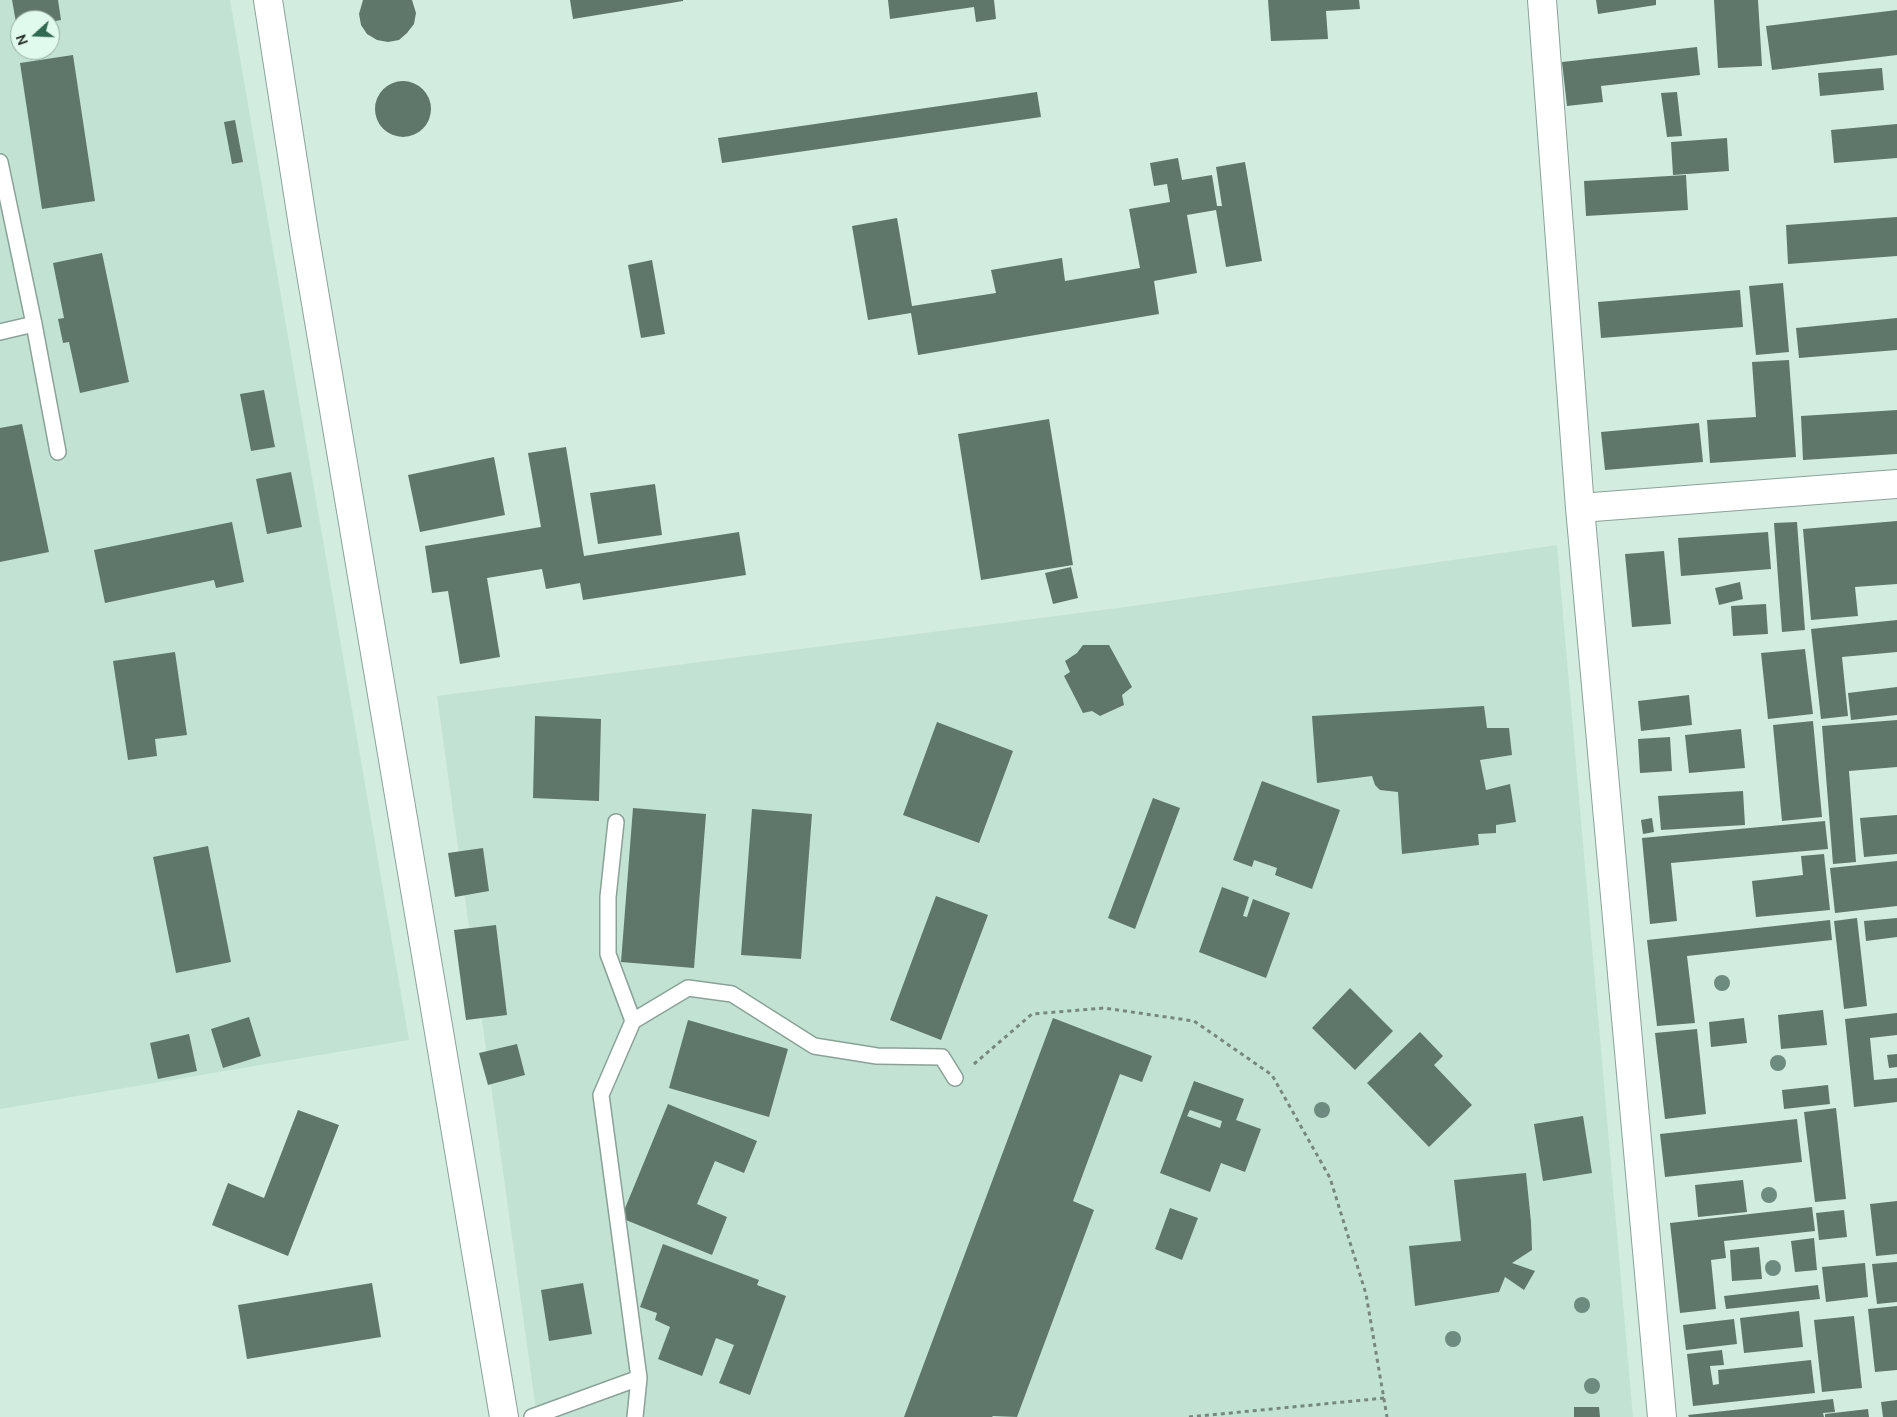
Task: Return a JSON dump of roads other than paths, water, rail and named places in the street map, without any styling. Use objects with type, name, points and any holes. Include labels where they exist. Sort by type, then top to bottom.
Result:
[{"type":"street","points":[[268,0],[304,232],[504,1417]]},
{"type":"street","points":[[1542,0],[1580,508],[1662,1417]]},
{"type":"street","points":[[1580,508],[1897,484]]},
{"type":"lane","points":[[0,162],[34,324],[58,452]]},
{"type":"lane","points":[[0,332],[34,324]]},
{"type":"lane","points":[[616,822],[608,897],[608,954],[633,1021]]},
{"type":"lane","points":[[636,1417],[639,1378],[601,1095],[633,1021],[688,988],[732,994],[814,1046],[877,1056],[942,1057],[955,1078]]},
{"type":"lane","points":[[532,1417],[639,1378]]}]
